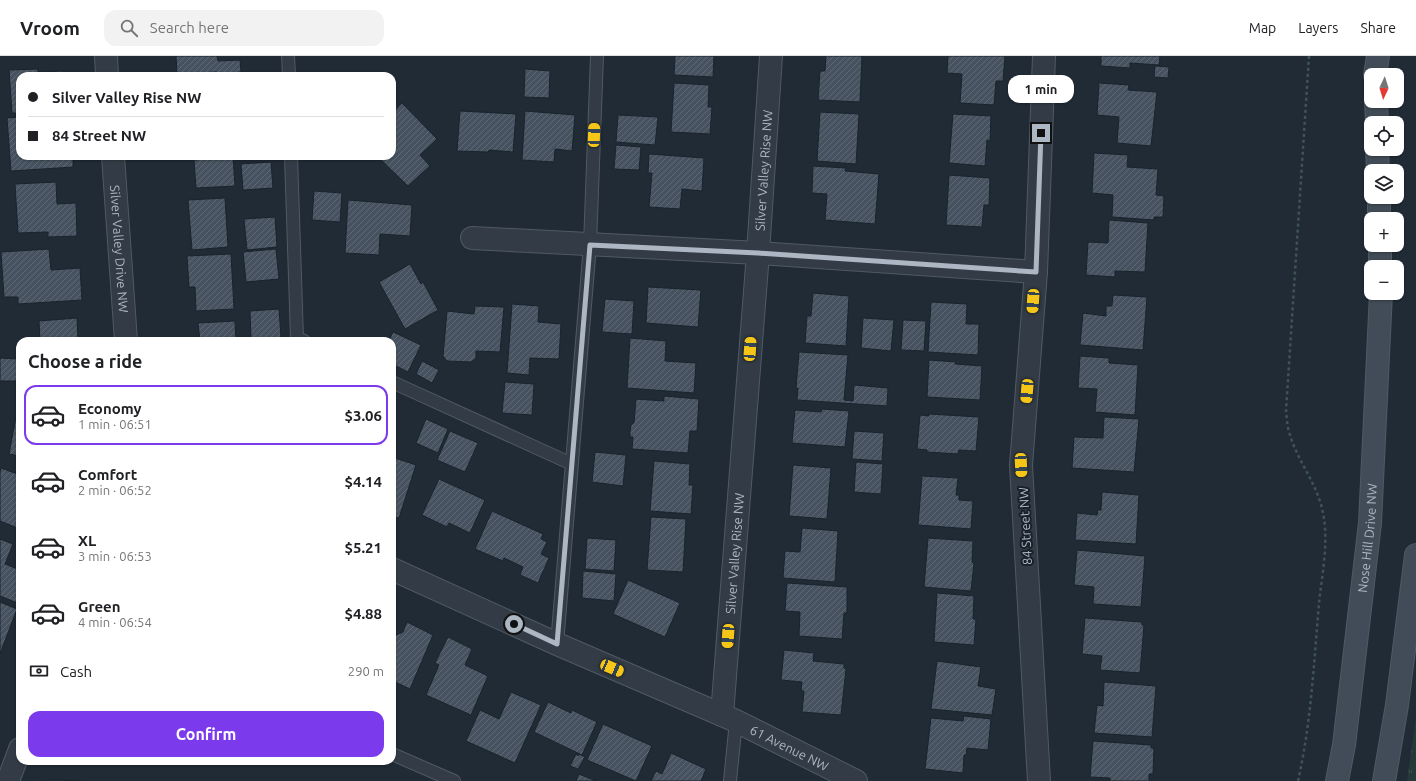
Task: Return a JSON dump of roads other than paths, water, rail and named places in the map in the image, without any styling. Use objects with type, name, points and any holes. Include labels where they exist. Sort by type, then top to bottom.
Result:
[{"type":"main road","name":"Nose Hill Drive NW","points":[[1337,781],[1344,745],[1370,523],[1381,300]]},
{"type":"main road","points":[[1384,781],[1397,705],[1416,555]]},
{"type":"street","points":[[106,56],[107,72]]},
{"type":"street","name":"Silver Valley Rise NW","points":[[729,718],[771,56]]},
{"type":"street","name":"84 Street NW","points":[[1039,781],[1021,465],[1036,272],[1044,56]]},
{"type":"street","name":"Silver Valley Drive NW","points":[[113,160],[126,337]]},
{"type":"street","points":[[472,238],[758,253],[1036,272]]},
{"type":"street","points":[[396,571],[557,644],[729,718]]},
{"type":"street","name":"61 Avenue NW","points":[[729,718],[856,781]]},
{"type":"street","points":[[8,781],[16,760]]},
{"type":"lane","points":[[288,56],[289,72]]},
{"type":"lane","points":[[557,644],[590,245],[597,56]]},
{"type":"lane","points":[[291,160],[296,337]]},
{"type":"lane","points":[[396,384],[572,464]]},
{"type":"lane","points":[[729,718],[730,781]]},
{"type":"lane","points":[[396,756],[454,781]]}]
